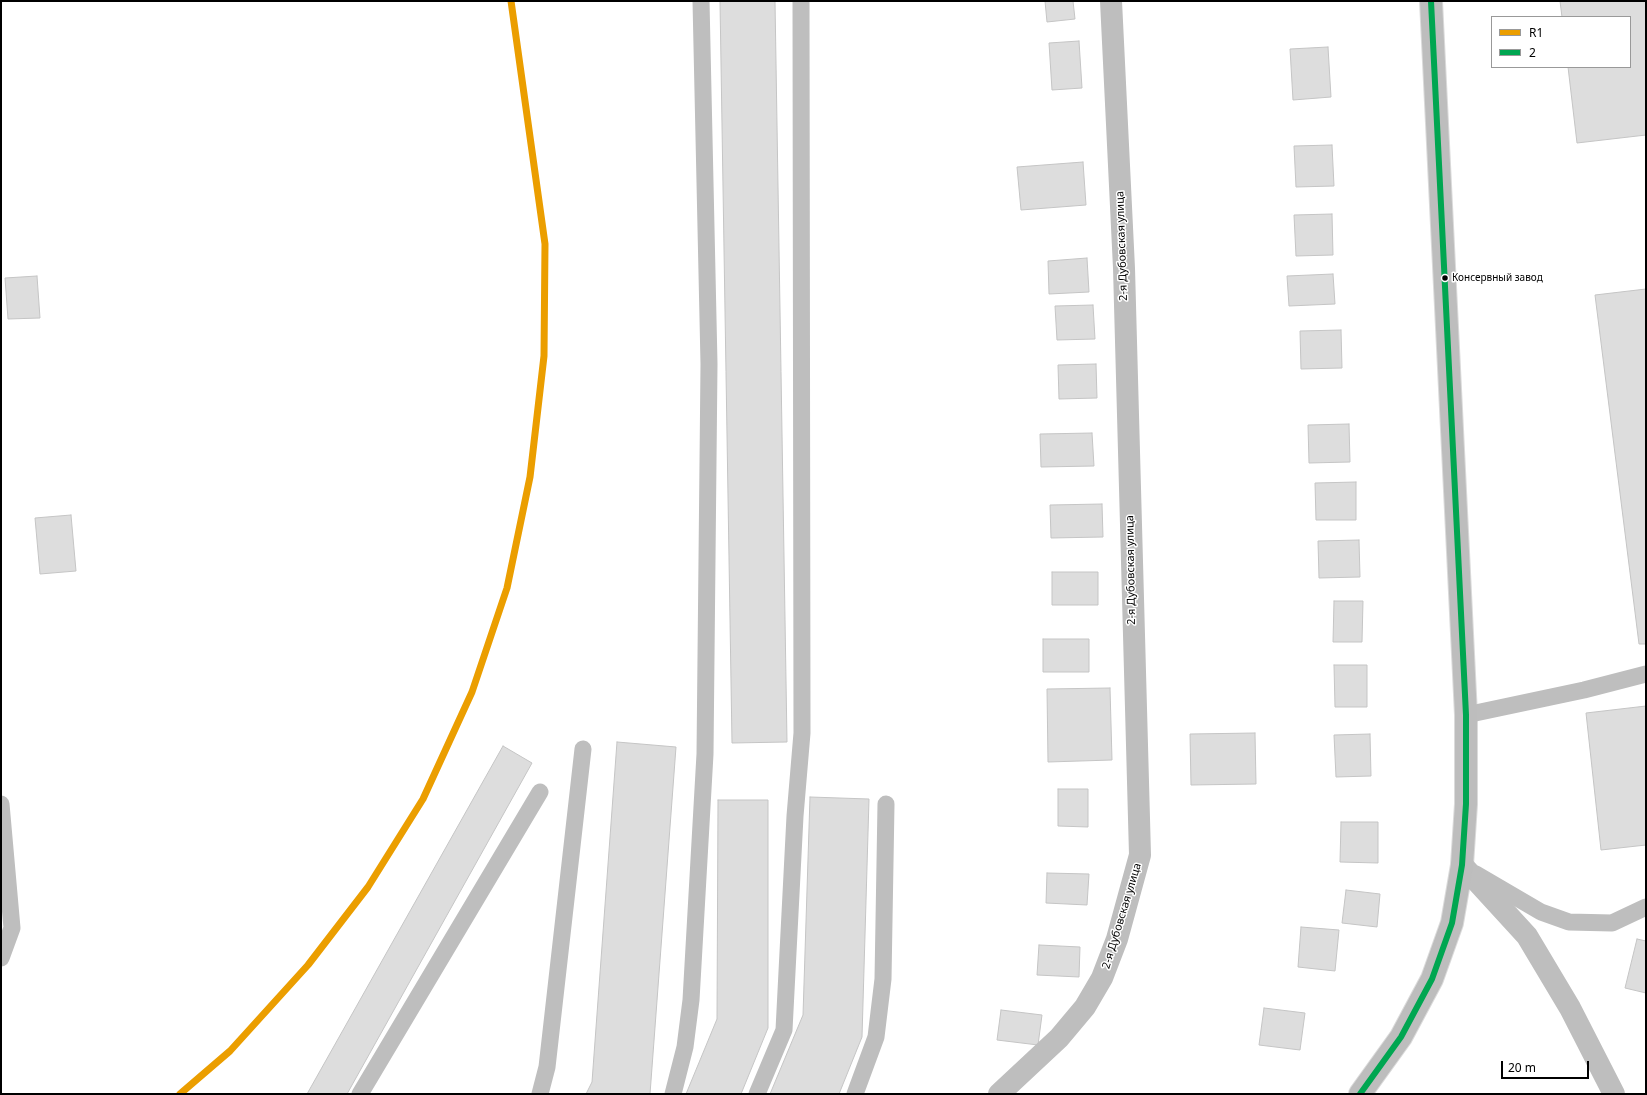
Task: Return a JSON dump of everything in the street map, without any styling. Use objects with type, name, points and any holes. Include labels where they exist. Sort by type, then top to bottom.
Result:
[{"type":"main road","points":[[1360,1094],[1401,1037],[1432,979],[1452,923],[1462,866],[1466,804],[1466,715],[1431,1]]},
{"type":"street","name":"2-я Дубовская улица","points":[[999,1094],[1059,1038],[1085,1007],[1102,978],[1117,939],[1140,855],[1124,268],[1111,1]]},
{"type":"street","points":[[1462,866],[1527,936],[1570,1008],[1614,1094]]},
{"type":"lane","points":[[673,1094],[685,1047],[691,1000],[705,754],[709,364],[701,1]]},
{"type":"lane","points":[[757,1094],[784,1030],[795,816],[802,733],[801,1]]},
{"type":"lane","points":[[1466,715],[1584,690],[1646,674]]},
{"type":"lane","points":[[540,1094],[547,1067],[583,749]]},
{"type":"lane","points":[[360,1094],[540,792]]},
{"type":"lane","points":[[1,804],[12,928],[1,958]]},
{"type":"lane","points":[[855,1094],[876,1037],[883,979],[886,804]]},
{"type":"lane","points":[[1462,866],[1541,912],[1569,922],[1612,923],[1646,907]]},
{"type":"building","points":[[720,1],[775,1],[787,742],[732,743]]},
{"type":"building","points":[[1045,1],[1073,1],[1075,19],[1047,22]]},
{"type":"building","points":[[1560,1],[1646,1],[1646,135],[1577,143],[1568,68],[1631,68],[1631,16],[1562,16]]},
{"type":"building","points":[[1079,41],[1082,88],[1052,90],[1049,43]]},
{"type":"building","points":[[1328,47],[1331,97],[1293,100],[1290,49]]},
{"type":"building","points":[[1332,145],[1334,186],[1296,187],[1294,146]]},
{"type":"building","points":[[1083,162],[1086,205],[1021,210],[1017,167]]},
{"type":"building","points":[[1332,214],[1333,255],[1296,256],[1294,215]]},
{"type":"building","points":[[1087,258],[1089,292],[1049,294],[1048,261]]},
{"type":"building","points":[[1333,274],[1335,304],[1289,306],[1287,276]]},
{"type":"building","points":[[37,276],[40,318],[8,319],[5,278]]},
{"type":"building","points":[[1646,289],[1646,644],[1639,644],[1595,295]]},
{"type":"building","points":[[1093,305],[1095,339],[1057,340],[1055,306]]},
{"type":"building","points":[[1341,330],[1342,368],[1301,369],[1300,331]]},
{"type":"building","points":[[1096,364],[1097,398],[1059,399],[1058,365]]},
{"type":"building","points":[[1349,424],[1350,462],[1309,463],[1308,425]]},
{"type":"building","points":[[1092,433],[1094,466],[1041,467],[1040,434]]},
{"type":"building","points":[[1356,482],[1356,520],[1316,520],[1315,483]]},
{"type":"building","points":[[1102,504],[1103,537],[1051,538],[1050,505]]},
{"type":"building","points":[[71,515],[76,571],[40,574],[35,518]]},
{"type":"building","points":[[1359,540],[1360,577],[1319,578],[1318,541]]},
{"type":"building","points":[[1052,572],[1098,572],[1098,605],[1052,605]]},
{"type":"building","points":[[1334,601],[1363,601],[1362,642],[1333,642]]},
{"type":"building","points":[[1043,639],[1089,639],[1089,672],[1043,672]]},
{"type":"building","points":[[1334,665],[1367,665],[1367,707],[1335,707]]},
{"type":"building","points":[[1110,688],[1112,760],[1048,762],[1047,689]]},
{"type":"building","points":[[1646,706],[1646,845],[1601,850],[1586,713]]},
{"type":"building","points":[[1255,733],[1256,784],[1191,785],[1190,734]]},
{"type":"building","points":[[1370,734],[1371,776],[1336,777],[1334,735]]},
{"type":"building","points":[[617,742],[676,747],[650,1094],[586,1094],[592,1082]]},
{"type":"building","points":[[503,746],[532,763],[347,1094],[307,1094]]},
{"type":"building","points":[[1058,789],[1088,789],[1088,827],[1058,826]]},
{"type":"building","points":[[810,797],[869,799],[862,1037],[839,1094],[770,1094],[803,1015]]},
{"type":"building","points":[[718,800],[768,800],[768,1028],[741,1094],[686,1094],[717,1019]]},
{"type":"building","points":[[1341,822],[1378,822],[1378,863],[1340,862]]},
{"type":"building","points":[[1047,873],[1089,874],[1087,905],[1046,903]]},
{"type":"building","points":[[1346,890],[1380,894],[1377,927],[1342,923]]},
{"type":"building","points":[[1301,927],[1339,930],[1335,971],[1298,967]]},
{"type":"building","points":[[1637,939],[1646,941],[1646,993],[1625,988]]},
{"type":"building","points":[[1039,945],[1080,947],[1079,977],[1037,975]]},
{"type":"building","points":[[1264,1008],[1305,1013],[1300,1050],[1259,1045]]},
{"type":"building","points":[[1001,1010],[1042,1015],[1038,1045],[997,1040]]},
{"type":"transit line","name":"R1","points":[[180,1094],[230,1051],[308,965],[368,887],[423,799],[472,692],[507,588],[530,477],[544,356],[545,244],[511,1]]},
{"type":"transit line","name":"2","points":[[1360,1094],[1401,1037],[1432,979],[1452,923],[1462,865],[1466,804],[1466,715],[1431,1]]},
{"type":"place","name":"Консервный завод","points":[[1445,278]]}]
